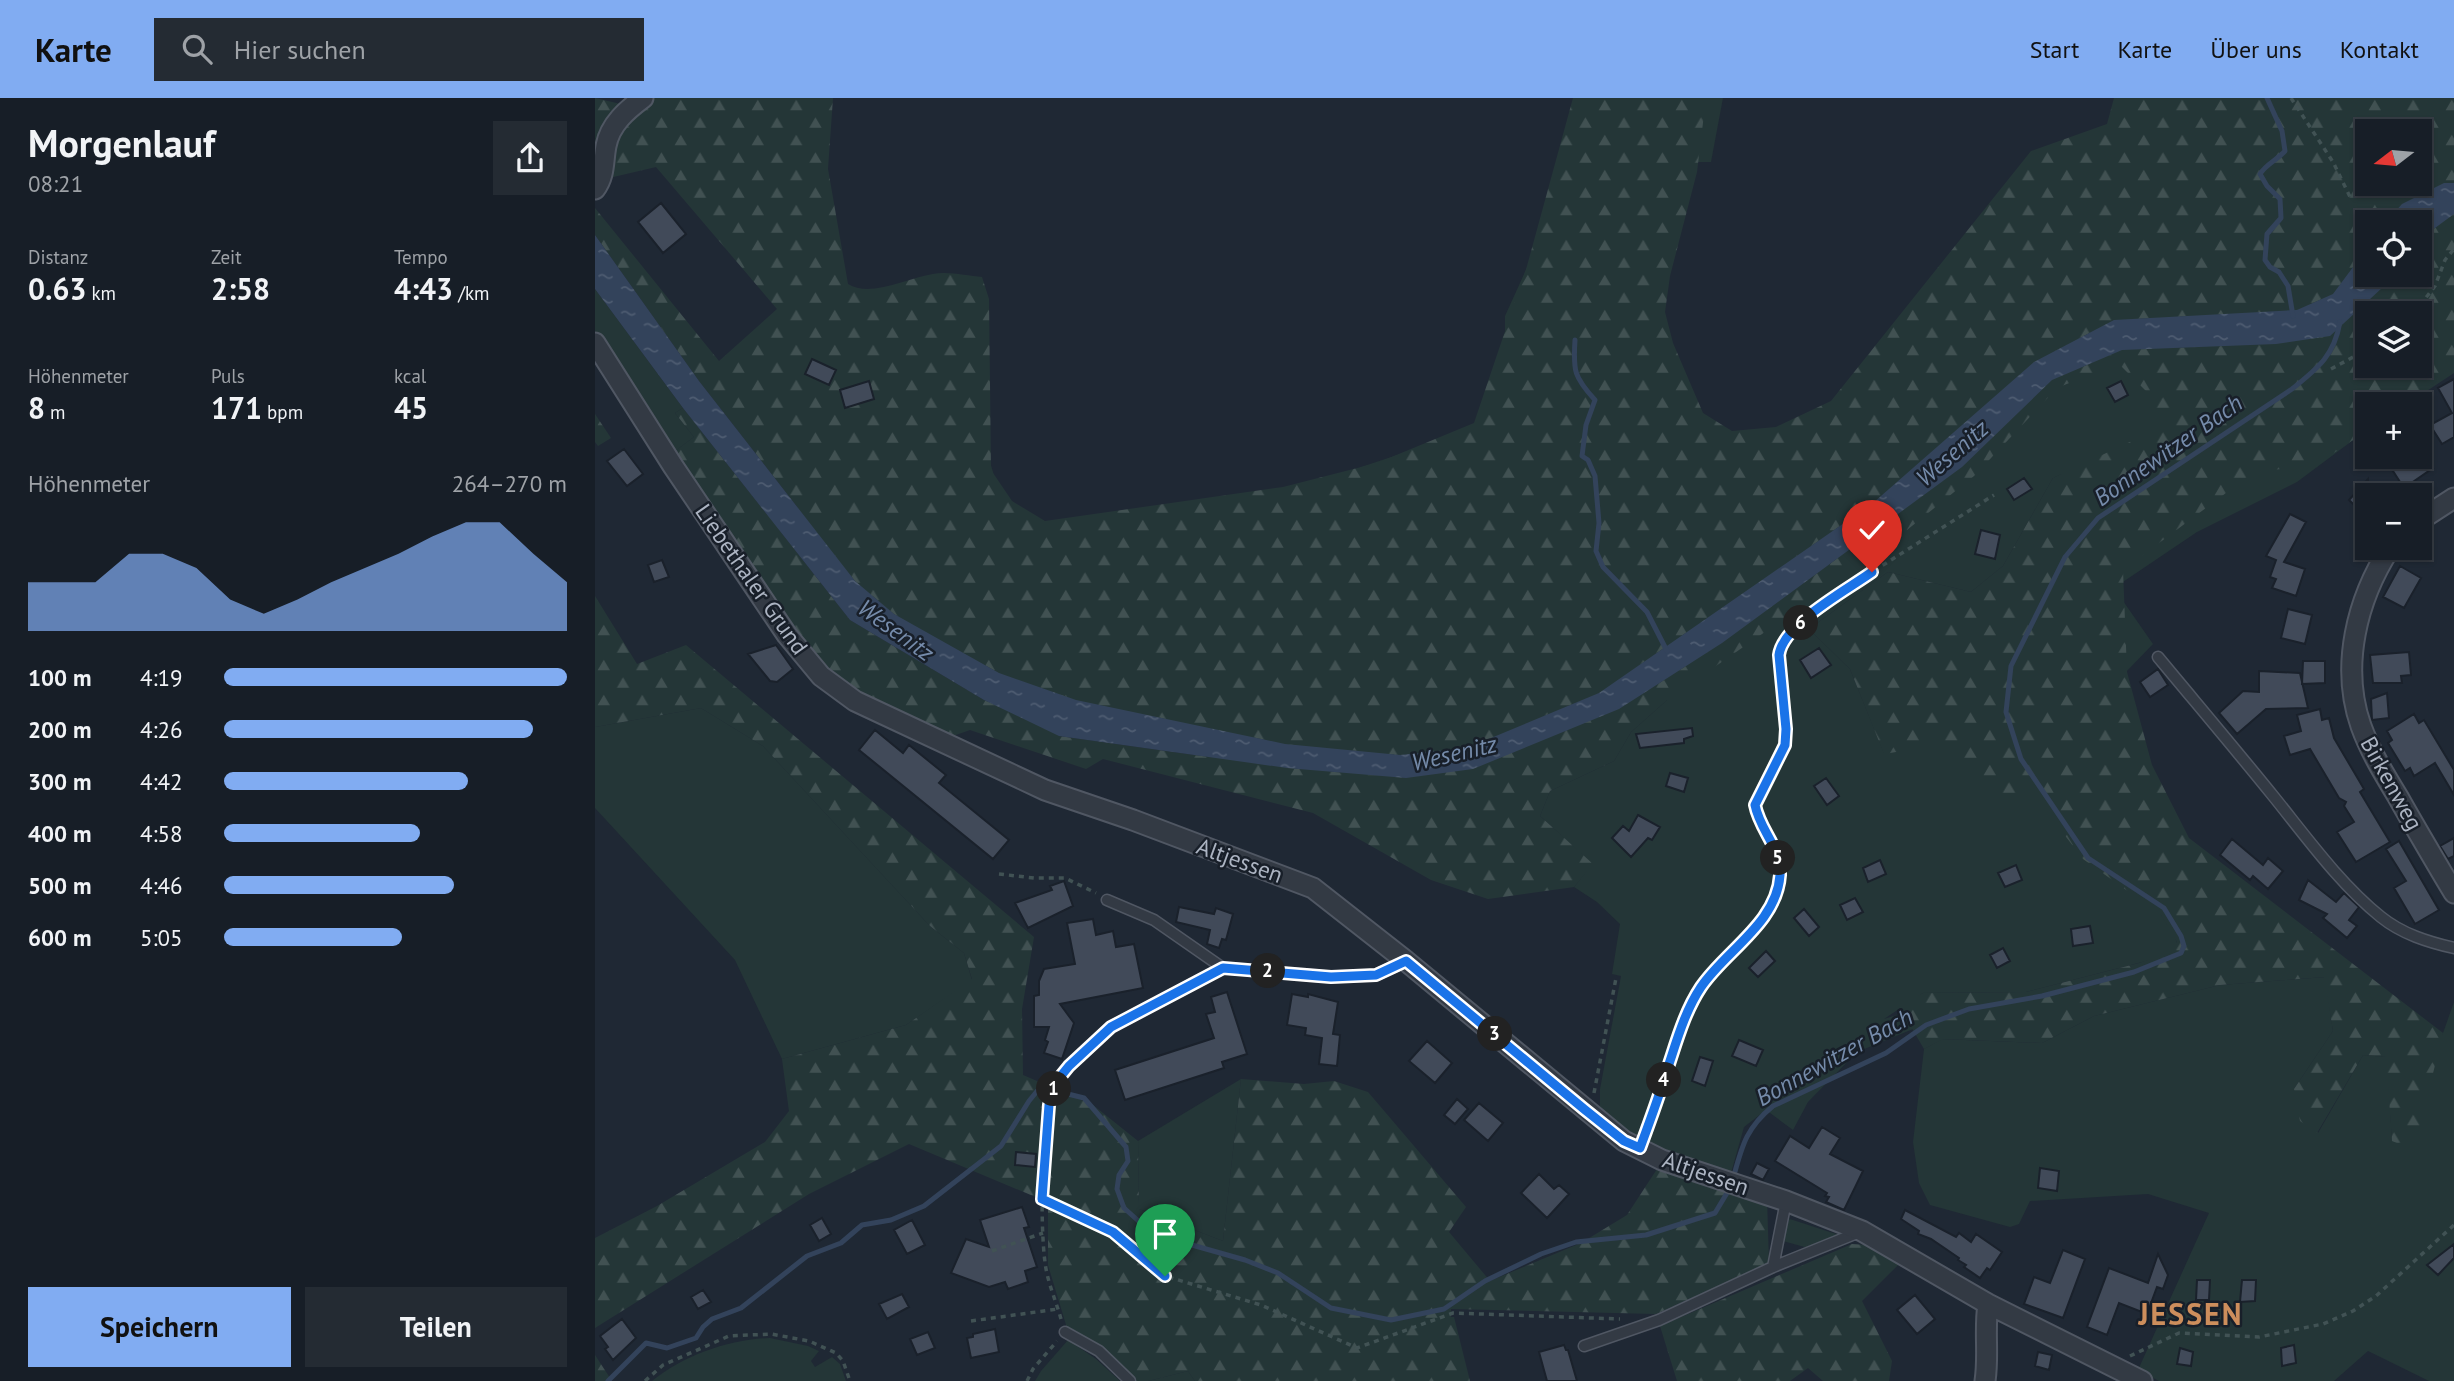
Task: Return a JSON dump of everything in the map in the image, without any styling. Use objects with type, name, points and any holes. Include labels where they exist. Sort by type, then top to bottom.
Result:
[{"type":"street","points":[[595,189],[601,180],[607,142],[613,127],[629,108],[643,98]]},
{"type":"street","name":"Liebethaler Grund","points":[[595,343],[673,466],[780,624],[821,676],[855,701],[964,754]]},
{"type":"street","points":[[2432,512],[2454,498]]},
{"type":"street","name":"Birkenweg","points":[[2383,560],[2368,587],[2360,611],[2352,666],[2353,695],[2360,725],[2373,754],[2454,894]]},
{"type":"street","name":"Altjessen","points":[[964,754],[1045,790],[1313,888],[1624,1141],[1662,1160],[1786,1201],[1862,1231],[1988,1304],[2142,1381]]},
{"type":"street","points":[[1985,1381],[1988,1362],[1988,1304]]},
{"type":"lane","points":[[2158,657],[2314,847],[2353,890],[2381,917],[2399,929],[2454,948]]},
{"type":"lane","points":[[1107,900],[1153,920],[1223,968],[1342,976],[1376,975],[1406,961]]},
{"type":"lane","points":[[1111,1027],[1223,968]]},
{"type":"lane","points":[[1773,1267],[1786,1201]]},
{"type":"lane","points":[[1584,1346],[1658,1321],[1773,1267],[1862,1231]]},
{"type":"lane","points":[[1065,1332],[1100,1351],[1130,1381]]},
{"type":"path","points":[[2291,98],[2333,162],[2351,201]]},
{"type":"path","points":[[2423,301],[2435,286],[2445,260],[2454,249]]},
{"type":"path","points":[[2332,369],[2355,356]]},
{"type":"path","points":[[1640,1148],[1691,1005],[1720,962],[1757,926],[1777,892],[1779,862],[1776,848],[1757,815],[1755,805],[1785,745],[1780,645],[1797,626],[1861,580],[1994,495]]},
{"type":"path","points":[[999,874],[1065,878],[1107,900]]},
{"type":"path","points":[[1591,1114],[1616,978]]},
{"type":"path","points":[[1027,1381],[1033,1369],[1065,1332],[1045,1265],[1042,1199],[1049,1105],[1056,1082],[1069,1066],[1111,1027]]},
{"type":"path","points":[[1042,1199],[1113,1232],[1165,1276],[1261,1305],[1357,1348],[1453,1313],[1658,1321]]},
{"type":"path","points":[[2110,1365],[2179,1333],[2259,1338],[2323,1324],[2353,1311],[2377,1296],[2454,1225]]},
{"type":"path","points":[[992,1251],[1043,1233]]},
{"type":"path","points":[[971,1321],[1058,1308]]},
{"type":"path","points":[[645,1381],[663,1365],[729,1336],[771,1334],[809,1341],[836,1353],[843,1361],[850,1381]]},
{"type":"green space","points":[[595,98],[625,105],[595,177]]},
{"type":"green space","points":[[650,98],[833,98],[828,169],[848,284],[857,288],[878,288],[939,273],[982,277],[989,299],[991,470],[1012,501],[1045,521],[1283,487],[1377,463],[1474,423],[1527,266],[1573,98],[1706,98],[1697,172],[1670,276],[1665,312],[1673,343],[1703,413],[1732,431],[1776,427],[1831,401],[2031,151],[2107,124],[2114,98],[2454,98],[2454,183],[2444,183],[2433,188],[2433,119],[2355,119],[2355,196],[2418,196],[2397,210],[2355,210],[2355,264],[2333,294],[2297,310],[2114,320],[2034,362],[1873,503],[1599,693],[1467,748],[1400,755],[1285,744],[1076,700],[999,673],[894,614],[855,581],[699,381],[595,235],[595,208],[719,361],[777,309],[656,167],[609,178],[610,144]]},
{"type":"green space","points":[[1604,98],[1723,98],[1711,162],[1690,162],[1650,286],[1696,461],[1857,394],[2078,151],[2454,98],[2454,369],[2432,378],[2432,301],[2355,301],[2355,378],[2432,378],[2397,392],[2355,392],[2355,439],[2297,482],[2197,532],[2114,588],[2153,644],[2125,673],[2155,905],[2175,937],[2184,963],[1918,1027],[1857,1052],[1808,1102],[1793,1130],[1766,1110],[1744,1127],[1731,1173],[1669,1153],[1639,1139],[1600,1112],[1600,1089],[1621,976],[1612,974],[1620,924],[1597,902],[1574,887],[1592,864],[1540,816],[1550,791],[1614,761],[1631,732],[1667,700],[1435,783],[1218,762],[1161,744],[1024,733],[762,516],[886,486],[982,435],[1001,499],[1054,526],[1305,498],[1361,467],[1473,430],[1505,400],[1505,316]],"holes":[[[2062,474],[1997,805],[1938,744],[1884,753],[1850,669],[1809,629],[1888,572],[1971,592],[2003,566],[2053,478]],[[2158,958],[1999,1007],[1950,998],[1884,1019],[1923,993],[2026,992]]]},
{"type":"green space","points":[[2454,214],[2454,373],[2425,392],[2355,392],[2355,439],[2316,465],[2254,472],[2123,570],[2127,672],[2152,765],[2189,838],[2443,1033],[2414,1150],[2392,1141],[2386,1057],[2363,1055],[2317,1133],[2300,1121],[2294,1089],[2333,1031],[2324,977],[2220,985],[2094,1016],[2042,1043],[1943,1039],[1924,1049],[1899,1006],[1923,993],[2026,992],[2139,963],[2172,952],[2177,942],[2161,915],[2083,859],[2030,790],[1997,806],[1938,745],[1884,754],[1850,669],[1809,629],[1888,572],[1971,592],[2003,566],[2053,478],[2151,432],[2148,393],[2118,363],[2057,388],[1974,476],[1876,555],[1667,700],[1631,732],[1614,761],[1550,791],[1540,816],[1593,864],[1574,887],[1488,899],[1431,880],[1313,813],[1103,759],[1086,769],[970,730],[947,738],[859,696],[827,672],[793,632],[674,452],[694,437],[675,413],[683,408],[850,620],[984,700],[1059,736],[1287,768],[1406,778],[1619,709],[1722,643],[1962,467],[2052,380],[2122,350],[2276,344],[2330,336],[2355,313],[2355,378],[2432,378],[2432,301],[2368,301],[2383,287],[2432,287],[2432,230]]},
{"type":"green space","points":[[595,289],[683,408],[675,413],[694,437],[674,452],[595,331]]},
{"type":"green space","points":[[595,414],[611,438],[598,446],[595,442]]},
{"type":"green space","points":[[595,596],[637,664],[686,645],[1034,937],[1022,1009],[1023,1075],[1093,1105],[1138,1141],[1139,1209],[1223,1241],[1241,1079],[1304,1084],[1334,1081],[1368,1092],[1466,1207],[1449,1232],[1490,1281],[1581,1243],[1627,1215],[1659,1166],[1767,1199],[1769,1263],[1656,1314],[1451,1309],[1470,1381],[1195,1381],[1188,1371],[1148,1381],[1136,1381],[1102,1347],[1067,1328],[1048,1265],[1048,1207],[1081,1221],[1084,1214],[1039,1193],[1038,1198],[909,1144],[809,1194],[595,1328],[595,1238],[657,1206],[765,1142],[789,1111],[782,1059],[906,1025],[972,979],[964,953],[930,926],[763,746],[701,708],[595,727]]},
{"type":"green space","points":[[701,708],[763,746],[930,926],[964,953],[972,980],[906,1025],[782,1059],[735,960],[595,808],[595,727]]},
{"type":"green space","points":[[2325,977],[2333,1031],[2294,1089],[2318,1133],[2363,1055],[2387,1057],[2392,1140],[2443,1033],[2454,1002],[2454,1381],[2429,1381],[2368,1351],[2334,1381],[2159,1381],[2138,1370],[2209,1213],[2148,1194],[2030,1201],[2019,1224],[2010,1227],[1930,1205],[1919,1183],[1913,1142],[1924,1049],[1942,1039],[2042,1043],[2094,1016],[2220,985]]},
{"type":"green space","points":[[1241,1079],[1223,1241],[1139,1209],[1138,1141]]},
{"type":"green space","points":[[1789,1219],[1839,1235],[1808,1248],[1783,1241]]},
{"type":"green space","points":[[1852,1244],[1867,1245],[1900,1263],[1862,1301],[1892,1361],[1889,1381],[1823,1381],[1808,1368],[1790,1381],[1677,1381],[1660,1326]]},
{"type":"green space","points":[[770,1338],[819,1351],[811,1361],[815,1367],[832,1357],[840,1364],[846,1381],[652,1381],[678,1363],[708,1350],[739,1341]]},
{"type":"green space","points":[[1068,1340],[1096,1359],[1120,1381],[1035,1381]]},
{"type":"green space","points":[[595,1355],[612,1381],[595,1381]]},
{"type":"green space","points":[[1188,1371],[1195,1381],[1148,1381]]},
{"type":"water","points":[[2444,183],[2454,183],[2454,214],[2432,230],[2432,210],[2397,210],[2418,196],[2433,196],[2433,188]]},
{"type":"water","name":"Wesenitz","points":[[595,235],[699,381],[855,581],[894,614],[999,673],[1076,700],[1285,744],[1400,755],[1467,748],[1599,693],[1873,503],[2034,362],[2114,320],[2297,310],[2333,294],[2355,264],[2355,287],[2383,287],[2368,301],[2355,301],[2355,313],[2330,336],[2276,344],[2122,350],[2052,380],[1962,467],[1722,643],[1619,709],[1473,769],[1406,778],[1287,768],[1059,736],[984,700],[850,620],[683,408],[595,289]]},
{"type":"building","points":[[661,203],[686,234],[663,253],[638,222]]},
{"type":"building","points":[[812,359],[836,370],[829,385],[805,374]]},
{"type":"building","points":[[2454,379],[2454,437],[2442,444],[2432,424],[2452,413],[2438,388]]},
{"type":"building","points":[[869,381],[874,399],[845,408],[840,390]]},
{"type":"building","points":[[2121,381],[2128,395],[2115,402],[2107,388]]},
{"type":"building","points":[[624,449],[643,474],[627,486],[607,461]]},
{"type":"building","points":[[2392,469],[2432,469],[2411,483],[2401,483]]},
{"type":"building","points":[[2024,478],[2032,489],[2014,500],[2007,489]]},
{"type":"building","points":[[2355,493],[2355,506],[2349,500]]},
{"type":"building","points":[[2290,514],[2306,522],[2284,562],[2305,569],[2296,596],[2272,588],[2276,579],[2270,577],[2276,560],[2266,556]]},
{"type":"building","points":[[1981,530],[2000,535],[1995,559],[1975,554]]},
{"type":"building","points":[[662,560],[669,577],[654,582],[648,565]]},
{"type":"building","points":[[2400,566],[2421,578],[2404,608],[2383,597]]},
{"type":"building","points":[[2288,609],[2312,615],[2305,644],[2281,638]]},
{"type":"building","points":[[776,645],[793,669],[777,682],[770,681],[748,654]]},
{"type":"building","points":[[1819,648],[1831,665],[1811,678],[1800,660]]},
{"type":"building","points":[[2409,652],[2411,675],[2401,676],[2402,683],[2373,683],[2370,655]]},
{"type":"building","points":[[2303,661],[2325,661],[2325,683],[2302,684]]},
{"type":"building","points":[[2158,669],[2168,685],[2150,697],[2140,682]]},
{"type":"building","points":[[2259,671],[2300,673],[2308,708],[2266,709],[2237,734],[2219,713],[2243,691],[2259,692]]},
{"type":"building","points":[[2387,693],[2389,718],[2372,720],[2371,699]]},
{"type":"building","points":[[2320,709],[2322,720],[2329,718],[2334,738],[2364,789],[2360,792],[2390,842],[2356,862],[2337,832],[2354,822],[2344,806],[2346,802],[2339,798],[2310,749],[2290,755],[2284,736],[2301,731],[2297,715]]},
{"type":"building","points":[[2414,714],[2419,723],[2424,720],[2454,770],[2454,795],[2435,763],[2414,776],[2410,768],[2405,771],[2388,743],[2392,740],[2387,731]]},
{"type":"building","points":[[1692,728],[1693,736],[1684,739],[1684,743],[1640,748],[1636,734]]},
{"type":"building","points":[[875,730],[903,753],[909,745],[946,775],[939,783],[1009,840],[993,859],[859,750]]},
{"type":"building","points":[[1670,773],[1688,778],[1684,792],[1666,786]]},
{"type":"building","points":[[1826,778],[1839,796],[1827,805],[1814,786]]},
{"type":"building","points":[[1638,815],[1660,827],[1652,840],[1648,838],[1631,857],[1612,838],[1623,826],[1629,831]]},
{"type":"building","points":[[2454,838],[2454,856],[2448,859],[2440,846]]},
{"type":"building","points":[[2232,839],[2263,865],[2268,858],[2283,871],[2268,889],[2253,876],[2250,880],[2220,855]]},
{"type":"building","points":[[2399,841],[2439,910],[2415,924],[2394,888],[2406,881],[2386,849]]},
{"type":"building","points":[[1880,860],[1886,874],[1868,882],[1863,868]]},
{"type":"building","points":[[2016,865],[2022,880],[2005,887],[1998,873]]},
{"type":"building","points":[[2308,880],[2336,902],[2344,893],[2359,907],[2349,920],[2357,926],[2347,938],[2323,918],[2327,914],[2299,900]]},
{"type":"building","points":[[1064,881],[1073,906],[1028,928],[1015,903],[1052,890],[1050,886]]},
{"type":"building","points":[[1855,898],[1863,912],[1847,920],[1840,905]]},
{"type":"building","points":[[1179,907],[1214,914],[1216,908],[1233,914],[1226,940],[1222,939],[1219,948],[1207,944],[1210,930],[1176,922]]},
{"type":"building","points":[[1804,909],[1819,927],[1809,936],[1794,918]]},
{"type":"building","points":[[1093,919],[1096,935],[1113,931],[1116,947],[1134,944],[1143,988],[1060,1004],[1074,1023],[1062,1059],[1044,1053],[1049,1027],[1034,1027],[1034,996],[1039,995],[1039,981],[1044,969],[1075,964],[1067,923]]},
{"type":"building","points":[[2090,926],[2093,943],[2073,946],[2071,929]]},
{"type":"building","points":[[2003,948],[2010,961],[1997,968],[1990,955]]},
{"type":"building","points":[[1766,951],[1775,961],[1758,977],[1749,968]]},
{"type":"building","points":[[1227,992],[1247,1054],[1222,1062],[1224,1068],[1125,1100],[1115,1070],[1214,1038],[1206,1014],[1215,1012],[1211,997]]},
{"type":"building","points":[[1292,994],[1308,997],[1308,994],[1338,1002],[1333,1034],[1340,1035],[1337,1066],[1319,1064],[1322,1038],[1305,1035],[1306,1028],[1287,1025]]},
{"type":"building","points":[[1739,1040],[1763,1050],[1756,1066],[1732,1056]]},
{"type":"building","points":[[1427,1041],[1452,1063],[1435,1083],[1409,1061]]},
{"type":"building","points":[[1700,1057],[1713,1061],[1705,1086],[1692,1081]]},
{"type":"building","points":[[1457,1099],[1468,1109],[1455,1124],[1444,1115]]},
{"type":"building","points":[[1479,1103],[1503,1123],[1488,1141],[1464,1120]]},
{"type":"building","points":[[1822,1127],[1840,1138],[1830,1154],[1863,1171],[1844,1210],[1826,1202],[1829,1197],[1825,1196],[1827,1193],[1775,1161],[1790,1136],[1809,1148]]},
{"type":"building","points":[[1016,1152],[1036,1154],[1035,1167],[1015,1165]]},
{"type":"building","points":[[1757,1163],[1769,1169],[1763,1180],[1751,1174]]},
{"type":"building","points":[[2040,1168],[2059,1171],[2057,1191],[2038,1188]]},
{"type":"building","points":[[1539,1174],[1554,1189],[1559,1185],[1569,1194],[1547,1218],[1521,1193]]},
{"type":"building","points":[[1022,1207],[1029,1227],[1024,1228],[1037,1267],[1025,1271],[1028,1282],[1008,1289],[1005,1282],[989,1287],[951,1273],[966,1239],[989,1247],[980,1220]]},
{"type":"building","points":[[1905,1210],[1956,1237],[1959,1233],[1971,1242],[1976,1234],[2002,1252],[1990,1270],[1987,1268],[1980,1278],[1964,1267],[1966,1265],[1958,1260],[1959,1258],[1931,1239],[1918,1234],[1919,1231],[1901,1219]]},
{"type":"building","points":[[822,1218],[831,1234],[819,1241],[810,1225]]},
{"type":"building","points":[[912,1220],[925,1245],[907,1254],[894,1230]]},
{"type":"building","points":[[2454,1244],[2454,1258],[2438,1275],[2427,1265]]},
{"type":"building","points":[[2063,1250],[2085,1259],[2063,1318],[2024,1304],[2034,1277],[2050,1283]]},
{"type":"building","points":[[2158,1254],[2168,1275],[2163,1289],[2157,1287],[2147,1314],[2119,1303],[2107,1335],[2087,1327],[2109,1268],[2148,1283]]},
{"type":"building","points":[[2197,1280],[2210,1280],[2209,1300],[2196,1300]]},
{"type":"building","points":[[2242,1280],[2256,1280],[2255,1301],[2240,1302]]},
{"type":"building","points":[[703,1290],[711,1302],[698,1309],[691,1297]]},
{"type":"building","points":[[902,1294],[909,1307],[887,1319],[879,1304]]},
{"type":"building","points":[[1915,1295],[1935,1319],[1917,1334],[1897,1310]]},
{"type":"building","points":[[622,1319],[636,1338],[613,1360],[600,1336]]},
{"type":"building","points":[[995,1329],[999,1352],[971,1358],[967,1338]]},
{"type":"building","points":[[928,1332],[935,1348],[917,1355],[910,1339]]},
{"type":"building","points":[[1564,1345],[1577,1381],[1547,1381],[1539,1352]]},
{"type":"building","points":[[2294,1345],[2296,1363],[2282,1366],[2281,1348]]},
{"type":"building","points":[[2180,1348],[2193,1352],[2191,1366],[2177,1364]]},
{"type":"building","points":[[2038,1352],[2052,1355],[2049,1370],[2035,1366]]},
{"type":"waterway","points":[[2267,98],[2282,131],[2285,151],[2260,174],[2280,199],[2281,218],[2267,234],[2265,260],[2279,272],[2288,286],[2293,316]]},
{"type":"waterway","name":"Bonnewitzer Bach","points":[[1733,1179],[1746,1138],[1773,1106],[1886,1053],[1926,1025],[1969,1009],[2042,996],[2134,972],[2181,953],[2184,946],[2181,936],[2164,908],[2088,858],[2021,759],[2006,712],[2011,666],[2065,557],[2098,518],[2292,389],[2317,368],[2329,353],[2340,322]]},
{"type":"waterway","points":[[1575,340],[1576,373],[1595,400],[1586,425],[1582,456],[1588,460],[1595,476],[1599,523],[1596,551],[1603,567],[1647,612],[1667,651]]},
{"type":"waterway","name":"Bonnewitzer Bach","points":[[608,1381],[646,1343],[667,1348],[696,1338],[712,1319],[741,1308],[807,1256],[841,1243],[862,1225],[891,1220],[924,1206],[1001,1146],[1038,1090],[1048,1089],[1084,1098],[1126,1147],[1128,1161],[1119,1175],[1117,1189],[1124,1208],[1153,1234],[1245,1260],[1278,1273],[1331,1308],[1391,1320],[1444,1309],[1485,1281],[1541,1254],[1576,1242],[1646,1235],[1715,1213],[1730,1188]]},
{"type":"district","name":"JESSEN","points":[[2191,1313]]},
{"type":"route","points":[[1165,1276],[1113,1232],[1042,1199],[1049,1105],[1056,1082],[1069,1066],[1111,1027],[1223,968],[1331,977],[1376,975],[1406,961],[1624,1141],[1640,1148],[1691,1005],[1720,962],[1757,926],[1777,892],[1780,876],[1776,848],[1757,815],[1755,805],[1785,745],[1780,645],[1797,626],[1872,572]]}]
